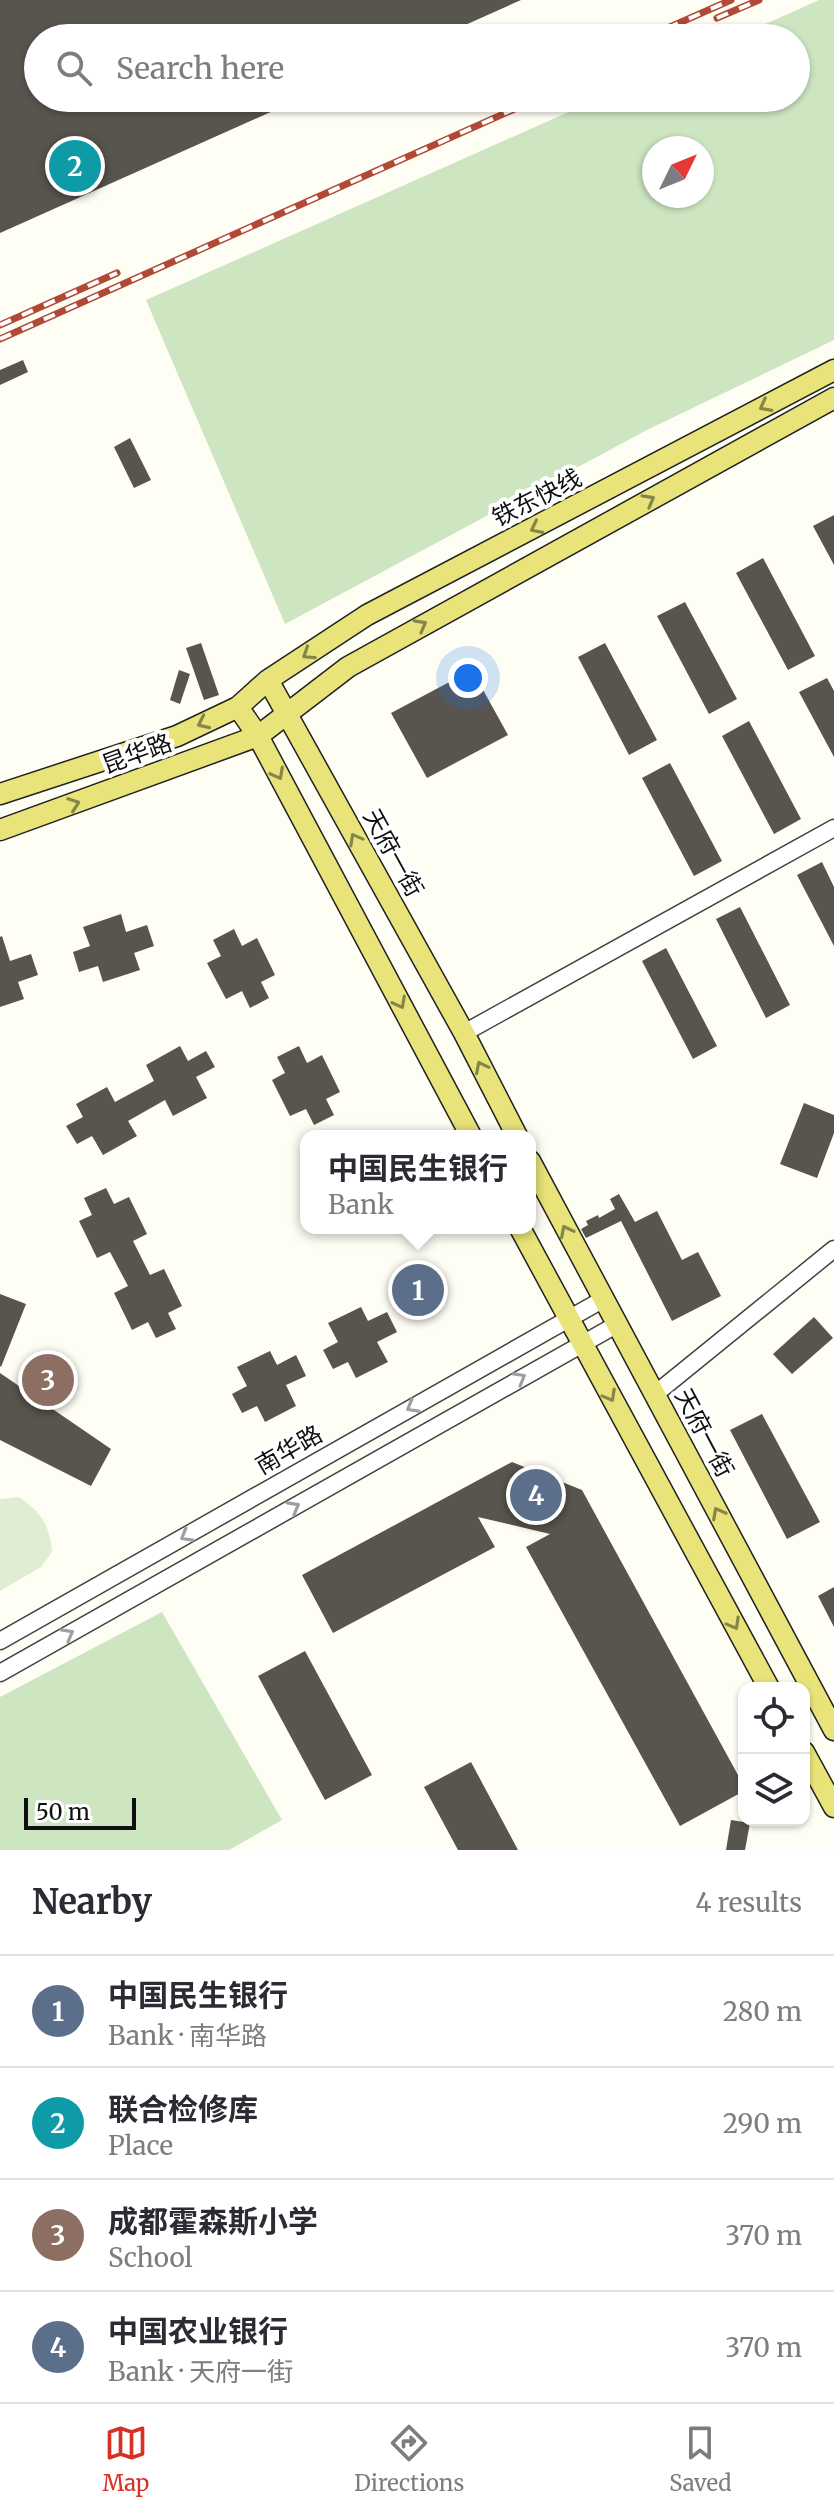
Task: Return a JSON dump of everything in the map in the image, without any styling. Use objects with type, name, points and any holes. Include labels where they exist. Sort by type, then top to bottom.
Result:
[{"type":"main road","name":"铁东快线","points":[[268,680],[367,615],[834,370]]},
{"type":"main road","points":[[286,715],[348,667],[392,641],[834,398]]},
{"type":"main road","name":"昆华路","points":[[0,794],[177,736],[238,707],[268,680]]},
{"type":"main road","name":"天府一街","points":[[268,680],[464,1033],[514,1130]]},
{"type":"main road","points":[[238,707],[258,736],[468,1130]]},
{"type":"main road","name":"昆华路","points":[[0,830],[258,736],[286,715]]},
{"type":"main road","name":"天府一街","points":[[536,1173],[834,1730]]},
{"type":"main road","points":[[523,1234],[766,1682]]},
{"type":"main road","points":[[805,1754],[834,1807]]},
{"type":"street","points":[[464,1033],[834,828]]},
{"type":"street","points":[[654,1395],[834,1249]]},
{"type":"street","name":"南华路","points":[[0,1641],[602,1300]]},
{"type":"street","points":[[0,1673],[616,1325]]},
{"type":"green space","points":[[819,0],[834,0],[834,340],[647,430],[285,624],[146,300],[569,112],[810,112],[810,24],[765,24]]},
{"type":"green space","points":[[19,1497],[43,1520],[52,1552],[41,1567],[0,1591],[0,1499]]},
{"type":"green space","points":[[162,1612],[282,1820],[229,1850],[0,1850],[0,1697]]},
{"type":"building","points":[[0,0],[521,0],[467,24],[24,24],[24,112],[271,112],[0,233]]},
{"type":"building","points":[[23,360],[28,372],[0,385],[0,370]]},
{"type":"building","points":[[130,438],[151,480],[134,488],[114,447]]},
{"type":"building","points":[[834,515],[834,565],[813,526]]},
{"type":"building","points":[[763,558],[815,656],[788,670],[736,573]]},
{"type":"building","points":[[685,602],[737,699],[709,714],[657,616]]},
{"type":"building","points":[[201,643],[219,695],[204,700],[186,648]]},
{"type":"building","points":[[605,643],[657,740],[629,755],[578,657]]},
{"type":"building","points":[[179,670],[190,674],[180,704],[170,700]]},
{"type":"building","points":[[472,670],[508,735],[427,778],[391,713]]},
{"type":"building","points":[[827,678],[834,691],[834,757],[799,692]]},
{"type":"building","points":[[749,721],[801,819],[774,834],[722,736]]},
{"type":"building","points":[[670,763],[722,861],[694,876],[642,778]]},
{"type":"building","points":[[822,862],[834,887],[834,946],[797,875]]},
{"type":"building","points":[[740,907],[790,1005],[766,1018],[716,919]]},
{"type":"building","points":[[121,914],[126,932],[147,925],[154,946],[134,953],[140,970],[103,982],[98,966],[79,972],[73,952],[90,946],[83,927]]},
{"type":"building","points":[[234,929],[242,946],[257,938],[275,975],[261,982],[269,998],[250,1008],[242,991],[226,999],[207,963],[221,956],[213,940]]},
{"type":"building","points":[[0,937],[10,961],[31,954],[38,975],[18,982],[24,999],[0,1007]]},
{"type":"building","points":[[666,948],[717,1046],[693,1059],[642,961]]},
{"type":"building","points":[[180,1046],[188,1061],[206,1051],[215,1067],[196,1077],[207,1098],[173,1116],[165,1100],[128,1121],[137,1136],[103,1155],[92,1136],[77,1144],[66,1126],[83,1117],[76,1104],[107,1087],[115,1102],[154,1081],[146,1065]]},
{"type":"building","points":[[299,1046],[307,1063],[322,1055],[340,1092],[326,1099],[334,1115],[314,1125],[306,1109],[290,1116],[272,1080],[285,1073],[277,1057]]},
{"type":"building","points":[[804,1103],[834,1115],[834,1133],[817,1178],[780,1164]]},
{"type":"building","points":[[106,1188],[114,1204],[129,1197],[147,1234],[133,1241],[150,1275],[164,1269],[182,1306],[168,1313],[176,1329],[156,1338],[148,1322],[132,1330],[114,1293],[128,1286],[110,1252],[97,1258],[79,1221],[92,1215],[84,1198]]},
{"type":"building","points":[[619,1194],[635,1222],[657,1211],[682,1260],[698,1252],[721,1296],[672,1321],[621,1221],[586,1238],[581,1229],[588,1225],[586,1221],[615,1209],[610,1199]]},
{"type":"building","points":[[0,1294],[26,1304],[1,1367],[0,1366]]},
{"type":"building","points":[[361,1307],[368,1321],[387,1312],[397,1332],[377,1342],[388,1362],[356,1378],[348,1362],[333,1369],[323,1350],[338,1342],[328,1323]]},
{"type":"building","points":[[814,1317],[833,1338],[792,1374],[773,1354]]},
{"type":"building","points":[[270,1351],[277,1365],[296,1355],[306,1376],[286,1385],[296,1406],[265,1422],[257,1406],[242,1413],[232,1394],[247,1386],[237,1367]]},
{"type":"building","points":[[0,1373],[111,1449],[91,1486],[0,1440]]},
{"type":"building","points":[[762,1414],[820,1522],[787,1539],[730,1430]]},
{"type":"building","points":[[512,1462],[582,1490],[738,1775],[738,1794],[680,1826],[526,1547],[550,1534],[478,1517],[495,1547],[333,1633],[302,1575]]},
{"type":"building","points":[[834,1587],[834,1627],[818,1596]]},
{"type":"building","points":[[305,1651],[372,1775],[325,1800],[258,1676]]},
{"type":"building","points":[[471,1762],[518,1850],[458,1850],[424,1787]]},
{"type":"building","points":[[731,1820],[738,1821],[738,1826],[749,1826],[745,1850],[726,1850]]},
{"type":"railway","points":[[677,24],[731,0]]},
{"type":"railway","points":[[717,18],[759,0]]},
{"type":"railway","points":[[0,339],[508,112]]},
{"type":"railway","points":[[0,325],[117,273]]},
{"type":"place","name":"联合检修库","points":[[75,166]]},
{"type":"place","name":"中国民生银行","points":[[418,1290]]},
{"type":"place","name":"成都霍森斯小学","points":[[48,1380]]},
{"type":"place","name":"中国农业银行","points":[[536,1495]]}]
